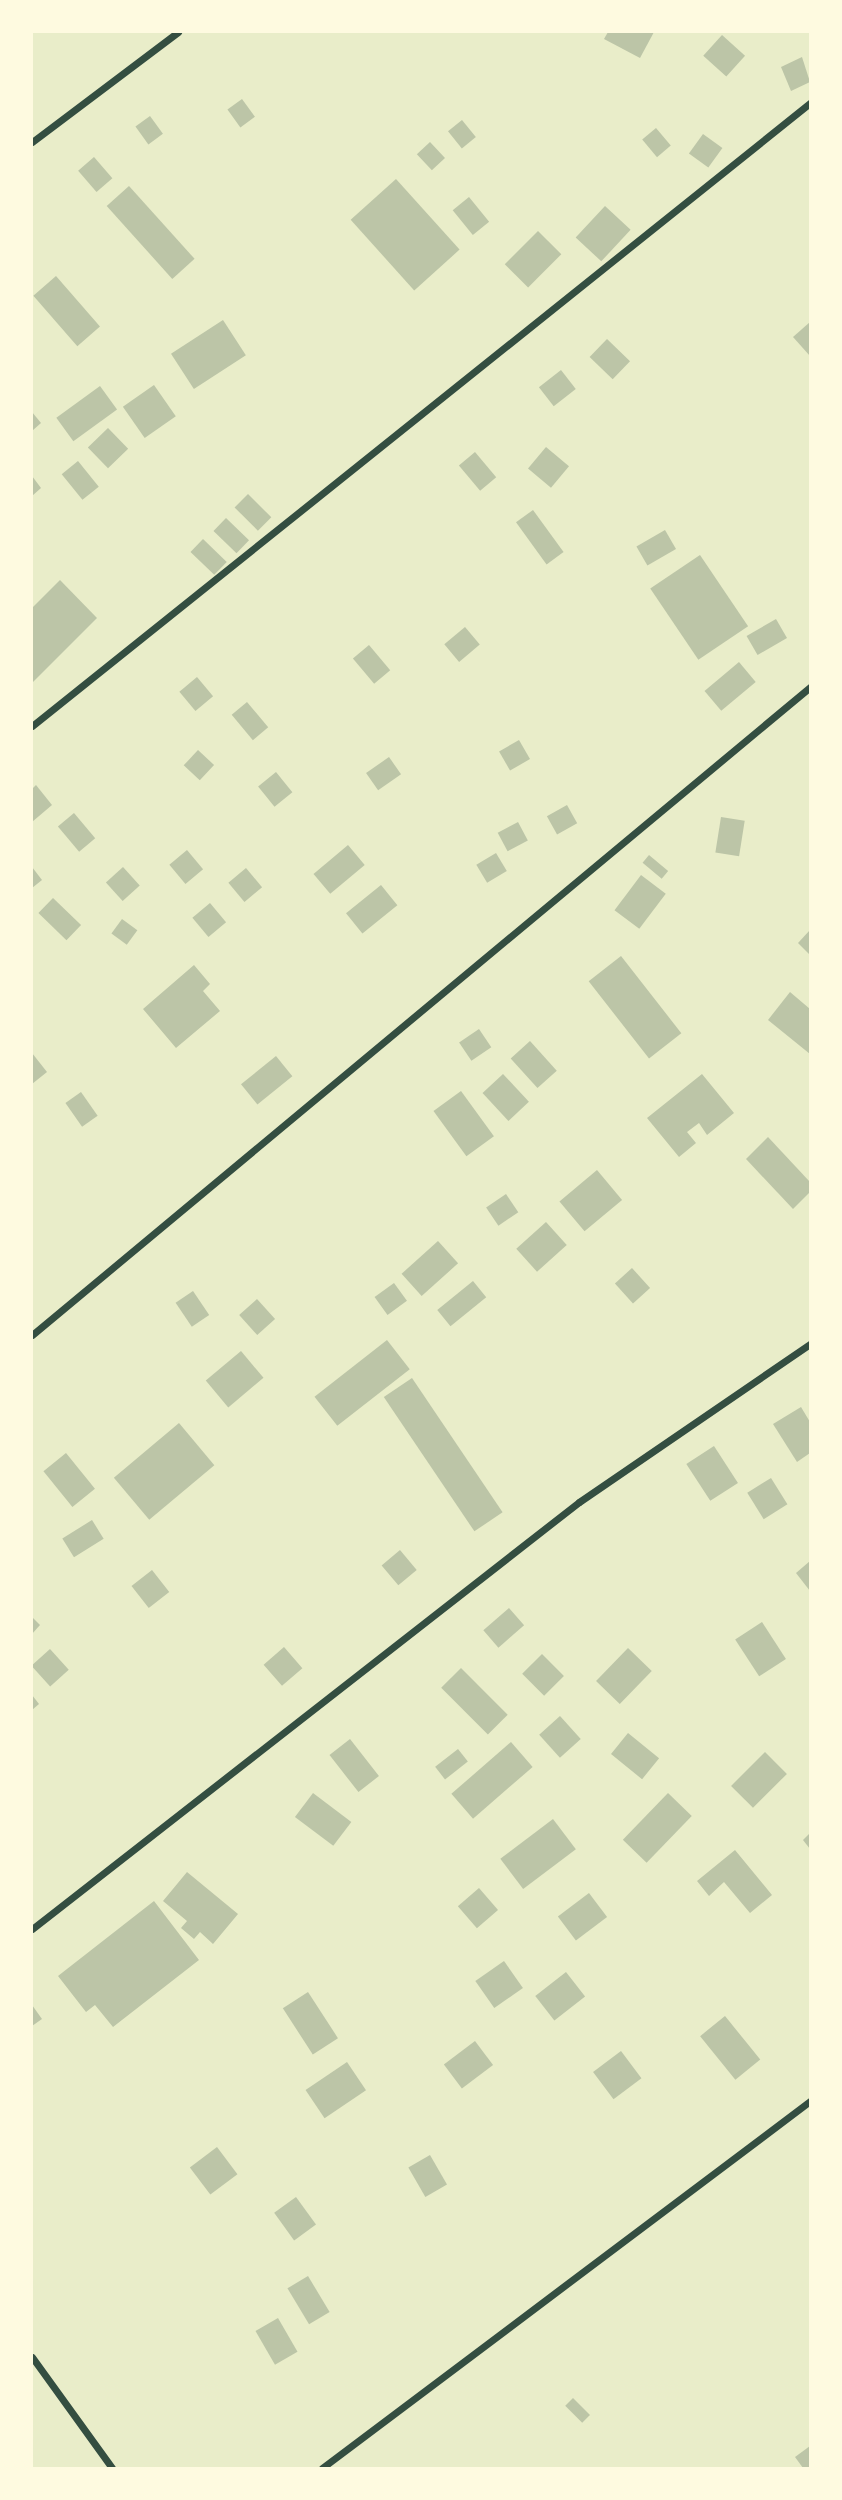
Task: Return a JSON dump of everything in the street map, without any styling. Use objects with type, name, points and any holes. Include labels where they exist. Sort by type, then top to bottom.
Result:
[{"type":"street","points":[[32,142],[178,32]]},
{"type":"street","points":[[32,726],[810,103]]},
{"type":"street","points":[[32,1335],[810,687]]},
{"type":"street","points":[[32,1929],[579,1502],[810,1343]]},
{"type":"street","points":[[322,2469],[810,2101]]},
{"type":"street","points":[[32,2357],[112,2469]]},
{"type":"building","points":[[608,32],[654,32],[640,58],[604,39]]},
{"type":"building","points":[[722,35],[745,56],[726,77],[703,56]]},
{"type":"building","points":[[802,57],[810,82],[791,91],[781,67]]},
{"type":"building","points":[[242,99],[255,117],[240,127],[227,110]]},
{"type":"building","points":[[150,116],[163,134],[148,144],[135,127]]},
{"type":"building","points":[[462,120],[476,137],[462,148],[448,131]]},
{"type":"building","points":[[656,128],[671,146],[657,157],[642,140]]},
{"type":"building","points":[[703,134],[722,148],[708,168],[689,153]]},
{"type":"building","points":[[430,142],[445,158],[432,170],[417,154]]},
{"type":"building","points":[[94,157],[112,178],[97,192],[78,171]]},
{"type":"building","points":[[396,179],[460,250],[414,290],[351,220]]},
{"type":"building","points":[[129,186],[195,259],[172,279],[107,206]]},
{"type":"building","points":[[469,197],[489,222],[473,235],[453,210]]},
{"type":"building","points":[[605,206],[631,230],[601,261],[576,237]]},
{"type":"building","points":[[538,231],[561,254],[528,288],[505,264]]},
{"type":"building","points":[[56,276],[100,327],[77,346],[33,296]]},
{"type":"building","points":[[223,320],[246,355],[194,389],[171,354]]},
{"type":"building","points":[[810,322],[810,356],[793,337]]},
{"type":"building","points":[[607,339],[630,361],[613,379],[590,357]]},
{"type":"building","points":[[561,370],[576,389],[554,406],[539,387]]},
{"type":"building","points":[[154,385],[176,416],[145,438],[123,407]]},
{"type":"building","points":[[100,386],[117,409],[73,441],[56,418]]},
{"type":"building","points":[[32,412],[41,423],[32,431]]},
{"type":"building","points":[[108,428],[128,449],[108,468],[88,447]]},
{"type":"building","points":[[546,447],[569,466],[551,488],[528,468]]},
{"type":"building","points":[[475,452],[496,477],[480,491],[459,465]]},
{"type":"building","points":[[78,461],[99,487],[82,500],[62,474]]},
{"type":"building","points":[[32,476],[41,488],[32,496]]},
{"type":"building","points":[[248,494],[271,517],[258,531],[235,507]]},
{"type":"building","points":[[533,510],[564,552],[547,564],[516,522]]},
{"type":"building","points":[[226,518],[249,540],[237,553],[213,531]]},
{"type":"building","points":[[665,530],[676,549],[647,566],[636,546]]},
{"type":"building","points":[[203,539],[227,562],[214,575],[190,552]]},
{"type":"building","points":[[700,555],[748,626],[698,660],[650,589]]},
{"type":"building","points":[[60,580],[97,618],[32,683],[32,608]]},
{"type":"building","points":[[776,619],[787,638],[758,655],[747,636]]},
{"type":"building","points":[[465,627],[480,645],[459,662],[444,644]]},
{"type":"building","points":[[369,645],[390,670],[374,684],[353,658]]},
{"type":"building","points":[[739,662],[756,682],[721,711],[705,691]]},
{"type":"building","points":[[197,677],[213,696],[195,711],[179,692]]},
{"type":"building","points":[[247,702],[268,727],[253,740],[232,715]]},
{"type":"building","points":[[519,740],[530,759],[510,771],[499,752]]},
{"type":"building","points":[[198,750],[214,765],[200,780],[184,765]]},
{"type":"building","points":[[389,757],[401,774],[378,790],[366,773]]},
{"type":"building","points":[[276,772],[292,792],[274,807],[258,786]]},
{"type":"building","points":[[36,785],[52,805],[32,822],[32,789]]},
{"type":"building","points":[[567,805],[577,823],[557,835],[547,816]]},
{"type":"building","points":[[74,813],[95,838],[79,852],[58,826]]},
{"type":"building","points":[[721,817],[745,821],[739,856],[715,853]]},
{"type":"building","points":[[518,822],[528,841],[508,851],[498,833]]},
{"type":"building","points":[[348,845],[365,865],[330,894],[314,874]]},
{"type":"building","points":[[187,850],[203,869],[185,884],[169,865]]},
{"type":"building","points":[[496,853],[507,871],[487,883],[476,865]]},
{"type":"building","points":[[649,855],[668,871],[662,879],[643,863]]},
{"type":"building","points":[[32,867],[42,880],[32,888]]},
{"type":"building","points":[[123,867],[140,886],[123,901],[106,882]]},
{"type":"building","points":[[246,868],[262,887],[244,902],[228,883]]},
{"type":"building","points":[[641,875],[666,894],[639,929],[615,910]]},
{"type":"building","points":[[381,885],[397,905],[362,934],[346,913]]},
{"type":"building","points":[[53,898],[81,925],[66,940],[38,913]]},
{"type":"building","points":[[210,903],[226,922],[208,937],[192,918]]},
{"type":"building","points":[[122,919],[137,930],[127,945],[111,934]]},
{"type":"building","points":[[810,930],[810,955],[798,943]]},
{"type":"building","points":[[621,956],[681,1033],[649,1058],[589,981]]},
{"type":"building","points":[[194,965],[210,984],[203,991],[220,1011],[176,1048],[143,1009]]},
{"type":"building","points":[[790,992],[810,1009],[810,1054],[768,1020]]},
{"type":"building","points":[[479,1029],[491,1047],[471,1061],[459,1042]]},
{"type":"building","points":[[530,1041],[557,1071],[537,1088],[511,1058]]},
{"type":"building","points":[[32,1053],[47,1072],[32,1084]]},
{"type":"building","points":[[276,1056],[292,1076],[257,1105],[241,1084]]},
{"type":"building","points":[[503,1074],[529,1102],[508,1121],[483,1093]]},
{"type":"building","points":[[702,1074],[734,1113],[707,1135],[699,1123],[687,1132],[696,1143],[679,1157],[647,1118]]},
{"type":"building","points":[[461,1091],[494,1136],[466,1156],[433,1111]]},
{"type":"building","points":[[81,1092],[98,1116],[82,1127],[65,1103]]},
{"type":"building","points":[[768,1137],[810,1182],[810,1192],[793,1209],[746,1159]]},
{"type":"building","points":[[597,1170],[622,1200],[585,1231],[559,1201]]},
{"type":"building","points":[[506,1194],[518,1212],[498,1226],[486,1207]]},
{"type":"building","points":[[546,1222],[567,1245],[537,1272],[516,1249]]},
{"type":"building","points":[[438,1241],[458,1263],[422,1296],[402,1274]]},
{"type":"building","points":[[632,1268],[650,1288],[633,1303],[615,1283]]},
{"type":"building","points":[[473,1281],[486,1297],[450,1326],[437,1310]]},
{"type":"building","points":[[394,1283],[407,1301],[388,1315],[375,1297]]},
{"type":"building","points":[[193,1291],[209,1315],[192,1327],[176,1303]]},
{"type":"building","points":[[257,1299],[275,1319],[257,1335],[239,1315]]},
{"type":"building","points":[[387,1340],[410,1369],[337,1426],[315,1397]]},
{"type":"building","points":[[241,1351],[263,1378],[228,1407],[206,1381]]},
{"type":"building","points":[[412,1378],[503,1512],[474,1531],[384,1397]]},
{"type":"building","points":[[801,1407],[810,1422],[810,1453],[797,1462],[773,1424]]},
{"type":"building","points":[[179,1423],[214,1465],[149,1520],[114,1478]]},
{"type":"building","points":[[714,1446],[738,1483],[710,1501],[686,1464]]},
{"type":"building","points":[[66,1453],[95,1489],[72,1507],[43,1471]]},
{"type":"building","points":[[771,1478],[787,1504],[764,1519],[747,1493]]},
{"type":"building","points":[[92,1520],[104,1539],[74,1557],[62,1539]]},
{"type":"building","points":[[400,1550],[417,1570],[398,1585],[382,1565]]},
{"type":"building","points":[[810,1561],[810,1591],[796,1573]]},
{"type":"building","points":[[152,1570],[169,1592],[149,1608],[132,1586]]},
{"type":"building","points":[[509,1608],[524,1625],[498,1648],[483,1630]]},
{"type":"building","points":[[32,1617],[40,1625],[32,1634]]},
{"type":"building","points":[[762,1622],[786,1659],[759,1676],[735,1639]]},
{"type":"building","points":[[284,1647],[302,1668],[282,1686],[264,1665]]},
{"type":"building","points":[[628,1648],[652,1671],[620,1704],[596,1681]]},
{"type":"building","points":[[50,1649],[69,1670],[50,1687],[32,1666]]},
{"type":"building","points":[[542,1654],[564,1676],[544,1696],[522,1674]]},
{"type":"building","points":[[461,1668],[508,1715],[488,1734],[441,1688]]},
{"type":"building","points":[[32,1695],[39,1704],[32,1710]]},
{"type":"building","points":[[560,1716],[581,1739],[560,1758],[539,1735]]},
{"type":"building","points":[[628,1733],[659,1758],[642,1779],[611,1754]]},
{"type":"building","points":[[350,1739],[379,1776],[358,1792],[330,1755]]},
{"type":"building","points":[[511,1742],[533,1767],[473,1819],[451,1794]]},
{"type":"building","points":[[458,1749],[468,1762],[445,1779],[435,1767]]},
{"type":"building","points":[[765,1752],[787,1774],[753,1808],[731,1786]]},
{"type":"building","points":[[313,1793],[351,1822],[333,1846],[295,1817]]},
{"type":"building","points":[[668,1793],[692,1816],[647,1863],[623,1840]]},
{"type":"building","points":[[553,1819],[576,1849],[523,1889],[500,1859]]},
{"type":"building","points":[[810,1833],[810,1849],[803,1840]]},
{"type":"building","points":[[735,1850],[772,1895],[750,1913],[724,1882],[709,1896],[697,1881]]},
{"type":"building","points":[[187,1872],[238,1914],[213,1944],[200,1932],[194,1939],[181,1928],[187,1921],[163,1901]]},
{"type":"building","points":[[479,1888],[498,1910],[477,1928],[458,1906]]},
{"type":"building","points":[[589,1893],[607,1917],[576,1940],[558,1916]]},
{"type":"building","points":[[154,1901],[199,1960],[113,2027],[95,2005],[86,2012],[58,1976]]},
{"type":"building","points":[[504,1961],[523,1988],[494,2008],[475,1981]]},
{"type":"building","points":[[566,1972],[585,1996],[554,2020],[535,1996]]},
{"type":"building","points":[[308,1992],[338,2038],[313,2054],[283,2008]]},
{"type":"building","points":[[32,2005],[42,2019],[32,2026]]},
{"type":"building","points":[[725,2016],[760,2060],[735,2080],[700,2036]]},
{"type":"building","points":[[475,2041],[493,2065],[462,2088],[444,2064]]},
{"type":"building","points":[[621,2051],[641,2078],[614,2099],[593,2072]]},
{"type":"building","points":[[347,2062],[366,2090],[325,2118],[306,2090]]},
{"type":"building","points":[[217,2147],[237,2174],[210,2195],[190,2167]]},
{"type":"building","points":[[430,2155],[447,2184],[425,2197],[408,2168]]},
{"type":"building","points":[[296,2197],[316,2225],[294,2240],[274,2213]]},
{"type":"building","points":[[308,2276],[330,2312],[309,2324],[287,2288]]},
{"type":"building","points":[[278,2318],[297,2352],[275,2365],[255,2331]]},
{"type":"building","points":[[573,2398],[590,2415],[582,2423],[565,2406]]},
{"type":"building","points":[[810,2446],[810,2468],[803,2468],[795,2457]]}]
